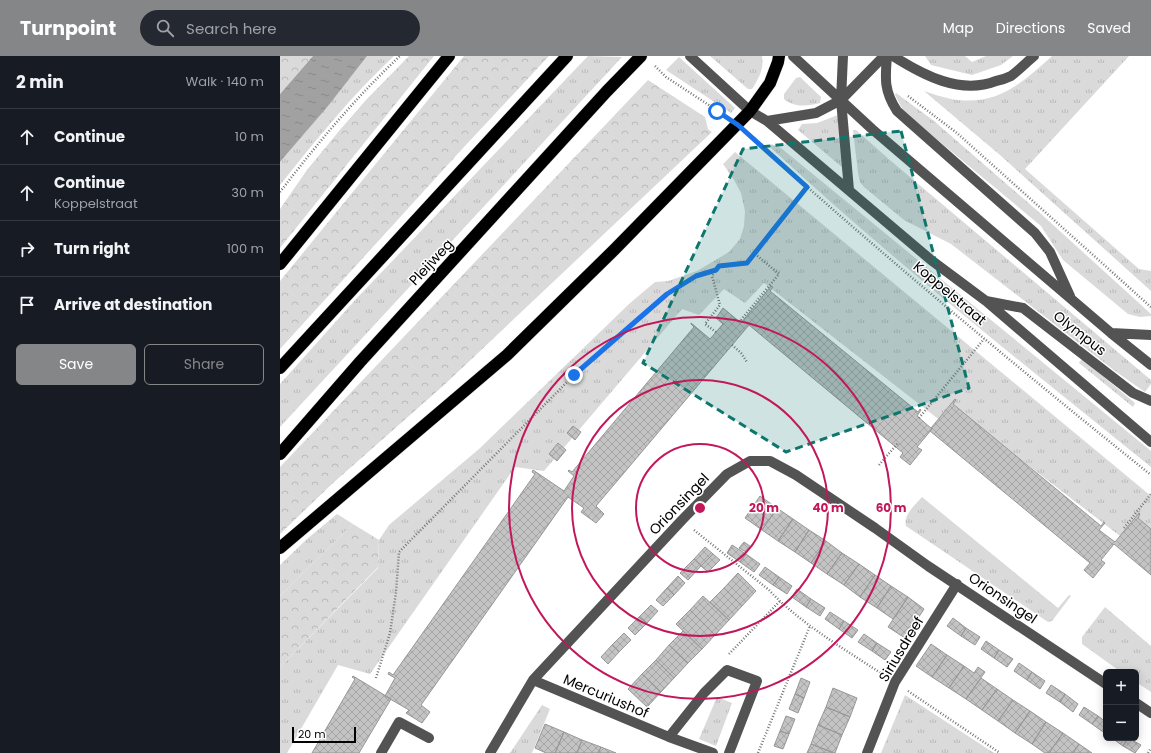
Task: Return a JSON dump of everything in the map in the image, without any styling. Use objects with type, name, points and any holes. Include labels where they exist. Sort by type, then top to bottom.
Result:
[{"type":"highway","points":[[280,264],[449,56]]},
{"type":"highway","points":[[280,368],[567,56]]},
{"type":"highway","points":[[280,548],[507,356],[614,250],[722,139],[738,125],[770,84],[779,56]]},
{"type":"highway","name":"Pleijweg","points":[[280,454],[360,362],[607,91],[645,59]]},
{"type":"street","name":"Koppelstraat","points":[[690,56],[750,111],[767,121],[931,260],[986,301],[1150,438]]},
{"type":"street","points":[[793,56],[872,129],[1111,333],[1151,365]]},
{"type":"street","points":[[843,56],[841,100],[849,190]]},
{"type":"street","points":[[767,121],[816,113],[841,100],[884,56]]},
{"type":"street","points":[[887,56],[885,79],[890,100],[897,111],[1035,233],[1050,252],[1072,300]]},
{"type":"street","points":[[893,56],[918,72],[942,81],[966,85],[986,85],[1010,76],[1034,56]]},
{"type":"street","name":"Olympus","points":[[986,301],[1023,308],[1133,393],[1151,401]]},
{"type":"street","name":"Olympus","points":[[1111,333],[1151,335]]},
{"type":"street","name":"Orionsingel","points":[[490,753],[532,680],[727,474],[750,461],[770,460],[796,476],[1103,682]]},
{"type":"street","name":"Siriusdreef","points":[[867,753],[895,682],[957,584]]},
{"type":"street","points":[[669,737],[704,693],[727,670],[757,681],[729,753]]},
{"type":"street","name":"Mercuriushof","points":[[532,680],[669,737],[713,753]]},
{"type":"street","points":[[1139,705],[1151,713]]},
{"type":"street","points":[[381,753],[399,722],[429,738]]},
{"type":"path","points":[[280,192],[316,145],[376,78],[400,56]]},
{"type":"path","name":"Koppelstraat","points":[[645,59],[666,77],[738,125],[807,187],[984,340],[1151,475]]},
{"type":"path","points":[[885,79],[958,133],[1151,307]]},
{"type":"path","points":[[716,332],[705,324],[720,305],[712,276],[719,266],[747,263],[807,187]]},
{"type":"path","points":[[741,320],[779,274],[754,253]]},
{"type":"path","points":[[376,678],[390,634],[396,592],[399,552],[580,370],[667,294],[696,276],[716,270]]},
{"type":"path","points":[[919,418],[984,340]]},
{"type":"path","points":[[732,345],[741,353],[747,362]]},
{"type":"path","points":[[880,465],[898,443]]},
{"type":"path","points":[[1124,528],[1151,494]]},
{"type":"path","points":[[682,520],[769,590],[810,626],[1000,753]]},
{"type":"path","points":[[726,657],[780,601]]},
{"type":"path","points":[[758,753],[810,626]]},
{"type":"path","points":[[1148,753],[1151,748]]},
{"type":"highlighted area","points":[[901,131],[969,388],[786,452],[643,363],[743,149]]},
{"type":"green space","points":[[280,56],[313,56],[280,94]]},
{"type":"green space","points":[[367,56],[394,56],[349,102],[280,185],[280,162]]},
{"type":"green space","points":[[409,56],[434,56],[280,248],[280,209],[307,170],[339,131],[366,100]]},
{"type":"green space","points":[[464,56],[549,56],[280,349],[280,281]]},
{"type":"green space","points":[[588,56],[622,57],[280,427],[280,384],[357,298]]},
{"type":"green space","points":[[710,56],[762,56],[760,73],[752,89],[748,89]]},
{"type":"green space","points":[[925,56],[965,56],[972,62],[986,56],[1013,56],[1001,65],[972,75],[931,65]]},
{"type":"green space","points":[[1052,56],[1129,56],[1025,169],[1139,269],[1151,271],[1151,291],[1000,155],[924,91],[951,99],[967,101],[981,100],[1007,91],[1029,76]]},
{"type":"green space","points":[[679,57],[735,108],[731,113],[666,70]]},
{"type":"green space","points":[[800,77],[821,97],[820,103],[811,105],[797,105],[784,99],[784,94],[796,78]]},
{"type":"green space","points":[[648,80],[705,117],[708,129],[712,132],[443,386],[333,483],[280,534],[280,467]]},
{"type":"green space","points":[[896,93],[934,121],[1040,213],[1151,314],[1151,316],[1140,317],[1128,314],[1063,260],[1041,226],[904,112],[895,95]]},
{"type":"green space","points":[[838,115],[843,168],[798,130],[802,124],[817,123]]},
{"type":"green space","points":[[853,130],[856,130],[1151,380],[1151,384],[1145,392],[1115,371],[951,244],[904,220],[864,187],[860,182],[858,173]]},
{"type":"green space","points":[[771,144],[781,148],[1151,451],[1151,467],[910,270],[816,189],[770,147]]},
{"type":"green space","points":[[735,152],[1151,496],[1151,532],[1120,536],[959,412],[946,425],[764,283],[745,303],[724,289],[699,315],[682,309],[544,471],[515,467],[370,674],[338,665],[287,753],[280,753],[280,667],[378,568],[379,540],[389,525],[479,449],[629,304],[655,282],[668,281],[697,271],[729,252],[740,239],[744,226],[745,211],[741,193],[723,164]]},
{"type":"green space","points":[[1082,359],[1135,403],[1133,407],[1079,363]]},
{"type":"green space","points":[[922,497],[1058,608],[1069,595],[1071,596],[1052,621],[1048,622],[906,526],[906,518],[908,514]]},
{"type":"green space","points":[[337,514],[353,524],[280,596],[280,565],[307,539]]},
{"type":"green space","points":[[353,524],[379,540],[378,567],[280,667],[280,596]]},
{"type":"green space","points":[[1105,607],[1151,646],[1151,692],[1139,684],[1139,669],[1117,669],[1082,644],[1082,637]]},
{"type":"green space","points":[[905,695],[994,753],[881,753]]},
{"type":"green space","points":[[717,697],[732,703],[716,746],[699,739]]},
{"type":"green space","points":[[542,705],[550,709],[532,753],[510,753]]},
{"type":"water","points":[[313,56],[367,56],[328,106],[280,162],[280,94]]},
{"type":"building","points":[[771,286],[773,287],[770,291],[918,412],[920,409],[921,410],[917,416],[932,429],[917,447],[922,450],[910,465],[900,457],[903,453],[749,325],[596,506],[604,514],[596,523],[581,512],[584,508],[568,497],[421,705],[430,712],[422,723],[406,713],[409,710],[385,696],[395,678],[388,674],[389,672],[393,675],[535,474],[532,472],[533,470],[564,491],[574,476],[568,471],[569,470],[572,472],[694,327],[691,323],[710,339],[723,324],[716,318],[723,308],[741,323]]},
{"type":"building","points":[[955,399],[956,400],[953,404],[1101,526],[1104,522],[1105,523],[1099,530],[1115,542],[1139,513],[1138,518],[1151,529],[1151,575],[1114,544],[1101,560],[1105,563],[1093,578],[1084,570],[1090,563],[930,431]]},
{"type":"building","points":[[573,426],[581,432],[575,440],[567,433]]},
{"type":"building","points":[[558,443],[566,450],[557,461],[549,454]]},
{"type":"building","points":[[760,496],[777,508],[762,530],[745,518]]},
{"type":"building","points":[[777,508],[793,519],[778,541],[762,530]]},
{"type":"building","points":[[793,519],[809,530],[795,552],[778,541]]},
{"type":"building","points":[[809,530],[826,541],[811,563],[795,552]]},
{"type":"building","points":[[826,541],[842,553],[827,574],[811,563]]},
{"type":"building","points":[[744,542],[750,546],[746,552],[739,548]]},
{"type":"building","points":[[732,545],[746,554],[740,562],[727,553]]},
{"type":"building","points":[[705,547],[713,554],[701,566],[694,559]]},
{"type":"building","points":[[842,553],[859,564],[844,585],[827,574]]},
{"type":"building","points":[[713,554],[720,560],[708,572],[701,566]]},
{"type":"building","points":[[746,554],[760,564],[754,572],[740,562]]},
{"type":"building","points":[[694,559],[701,566],[688,580],[680,573]]},
{"type":"building","points":[[859,564],[875,575],[860,597],[844,585]]},
{"type":"building","points":[[765,567],[779,577],[773,585],[759,575]]},
{"type":"building","points":[[738,573],[756,591],[742,606],[724,588]]},
{"type":"building","points":[[875,575],[891,586],[877,608],[860,597]]},
{"type":"building","points":[[678,576],[685,583],[674,595],[667,588]]},
{"type":"building","points":[[779,577],[792,586],[787,594],[773,585]]},
{"type":"building","points":[[891,586],[908,597],[893,619],[877,608]]},
{"type":"building","points":[[667,588],[674,595],[663,606],[656,600]]},
{"type":"building","points":[[724,588],[742,606],[729,620],[710,602]]},
{"type":"building","points":[[797,589],[811,599],[806,607],[792,597]]},
{"type":"building","points":[[703,596],[729,620],[715,635],[690,610]]},
{"type":"building","points":[[908,597],[924,609],[905,638],[888,627]]},
{"type":"building","points":[[811,599],[825,608],[820,616],[806,607]]},
{"type":"building","points":[[651,605],[658,611],[647,623],[639,617]]},
{"type":"building","points":[[690,610],[715,635],[702,649],[676,624]]},
{"type":"building","points":[[830,612],[844,621],[839,629],[825,619]]},
{"type":"building","points":[[639,617],[647,623],[635,635],[628,628]]},
{"type":"building","points":[[953,618],[966,628],[961,636],[947,626]]},
{"type":"building","points":[[844,621],[858,630],[852,638],[839,629]]},
{"type":"building","points":[[966,628],[980,637],[975,645],[961,636]]},
{"type":"building","points":[[683,631],[702,649],[688,663],[669,645]]},
{"type":"building","points":[[624,633],[631,640],[619,652],[612,645]]},
{"type":"building","points":[[864,634],[877,643],[872,651],[858,642]]},
{"type":"building","points":[[986,641],[999,650],[994,658],[981,649]]},
{"type":"building","points":[[877,643],[891,652],[885,660],[872,651]]},
{"type":"building","points":[[931,644],[947,655],[932,677],[916,666]]},
{"type":"building","points":[[612,645],[619,652],[608,664],[601,657]]},
{"type":"building","points":[[669,645],[688,663],[674,678],[656,660]]},
{"type":"building","points":[[999,650],[1013,659],[1007,667],[994,658]]},
{"type":"building","points":[[947,655],[964,666],[949,688],[932,677]]},
{"type":"building","points":[[656,660],[674,678],[661,692],[642,674]]},
{"type":"building","points":[[1019,663],[1032,672],[1027,680],[1014,671]]},
{"type":"building","points":[[964,666],[974,673],[978,667],[985,672],[966,699],[949,688]]},
{"type":"building","points":[[1032,672],[1045,681],[1040,689],[1027,680]]},
{"type":"building","points":[[642,674],[661,692],[647,707],[628,689]]},
{"type":"building","points":[[353,676],[391,699],[359,753],[312,753],[355,679],[352,677]]},
{"type":"building","points":[[801,678],[810,682],[804,698],[795,694]]},
{"type":"building","points":[[981,678],[997,689],[982,710],[966,699]]},
{"type":"building","points":[[1051,685],[1065,694],[1060,702],[1046,693]]},
{"type":"building","points":[[833,688],[857,698],[850,717],[826,707]]},
{"type":"building","points":[[997,689],[1013,700],[998,721],[982,710]]},
{"type":"building","points":[[795,694],[804,698],[798,713],[789,709]]},
{"type":"building","points":[[1065,694],[1078,704],[1073,712],[1060,702]]},
{"type":"building","points":[[1013,700],[1030,711],[1015,733],[998,721]]},
{"type":"building","points":[[826,707],[850,717],[842,735],[818,725]]},
{"type":"building","points":[[1084,707],[1098,716],[1092,724],[1079,715]]},
{"type":"building","points":[[1030,711],[1046,722],[1032,744],[1015,733]]},
{"type":"building","points":[[786,716],[795,719],[789,734],[780,731]]},
{"type":"building","points":[[1098,716],[1103,720],[1103,732],[1092,724]]},
{"type":"building","points":[[1046,722],[1063,733],[1049,753],[1045,753],[1032,744]]},
{"type":"building","points":[[545,724],[564,732],[555,753],[546,753],[535,748]]},
{"type":"building","points":[[818,725],[842,735],[835,753],[811,744]]},
{"type":"building","points":[[780,731],[789,734],[783,749],[774,746]]},
{"type":"building","points":[[564,732],[582,740],[577,753],[555,753]]},
{"type":"building","points":[[1063,733],[1079,744],[1073,753],[1049,753]]},
{"type":"building","points":[[582,740],[601,747],[598,753],[577,753]]},
{"type":"building","points":[[1116,741],[1126,741],[1123,746]]},
{"type":"building","points":[[1126,741],[1134,741],[1141,745],[1135,753],[1123,746]]},
{"type":"building","points":[[811,744],[833,753],[807,753]]},
{"type":"building","points":[[1079,744],[1092,753],[1073,753]]},
{"type":"building","points":[[601,747],[616,753],[598,753]]},
{"type":"route","points":[[574,375],[667,294],[696,276],[716,270],[719,266],[747,263],[807,187],[738,125],[717,111]]}]
